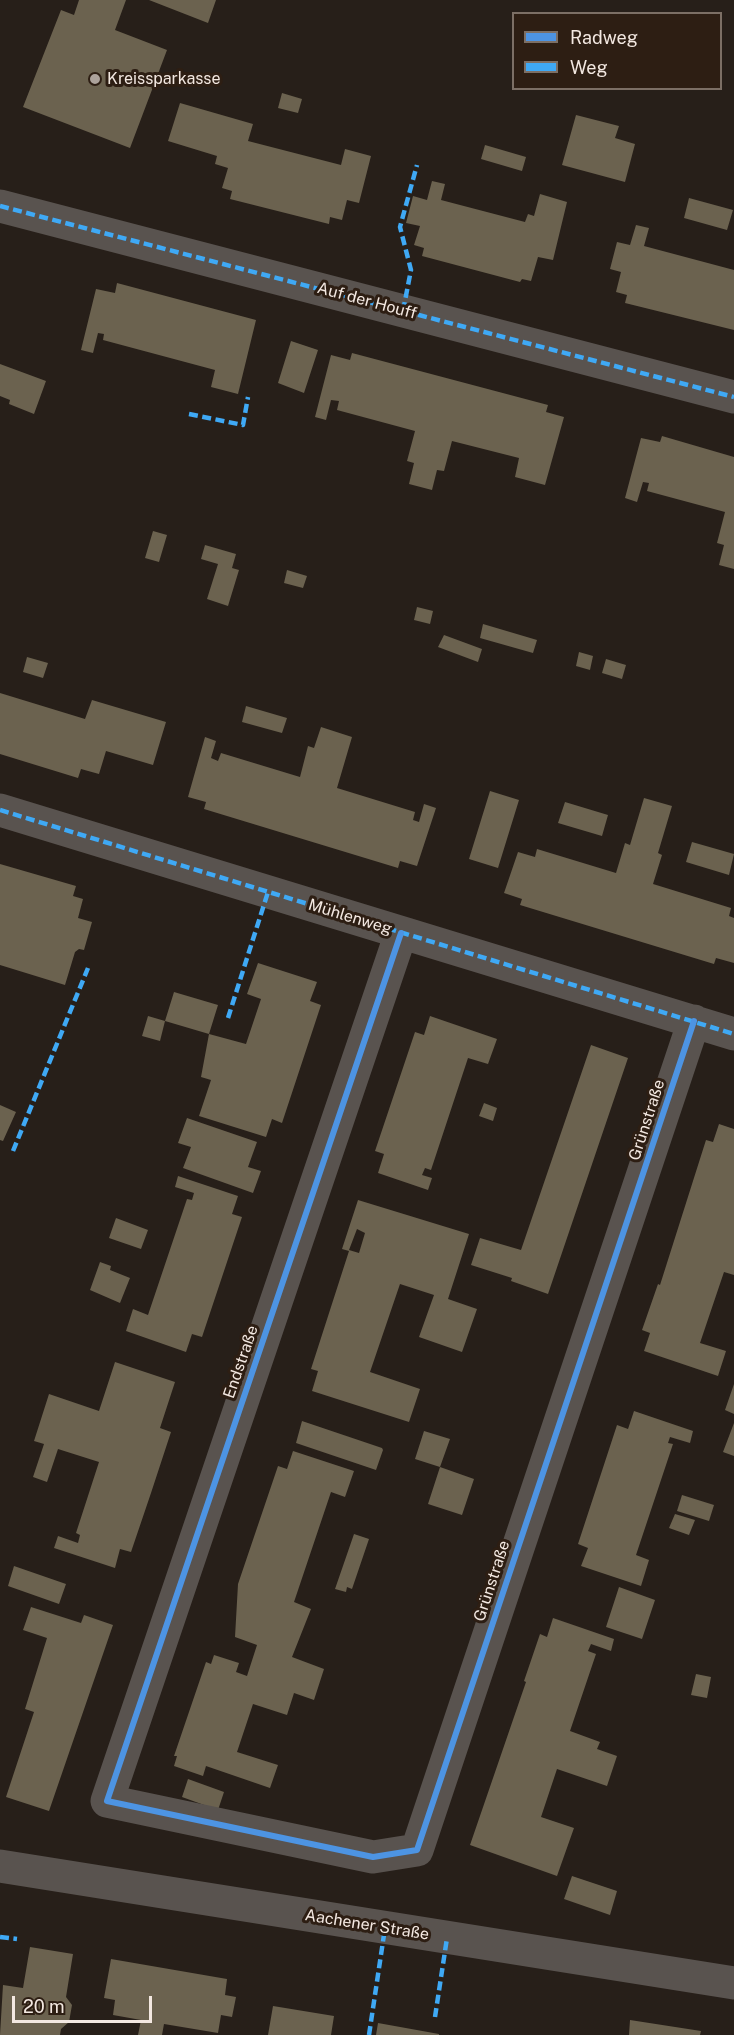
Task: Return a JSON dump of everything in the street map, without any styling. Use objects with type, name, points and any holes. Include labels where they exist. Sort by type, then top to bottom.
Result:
[{"type":"street","name":"Auf der Houff","points":[[0,206],[734,397]]},
{"type":"street","name":"Mühlenweg","points":[[0,810],[734,1034]]},
{"type":"street","name":"Endstraße","points":[[107,1801],[401,933]]},
{"type":"street","name":"Grünstraße","points":[[107,1801],[373,1857],[417,1850],[694,1021]]},
{"type":"street","name":"Aachener Straße","points":[[0,1866],[734,1983]]},
{"type":"building","name":"Kreissparkasse","points":[[79,0],[126,0],[115,30],[167,50],[130,148],[23,107],[61,10],[74,15]]},
{"type":"building","name":"Kreissparkasse","points":[[149,0],[216,0],[208,23]]},
{"type":"building","points":[[282,93],[302,99],[298,113],[278,108]]},
{"type":"building","points":[[180,103],[253,124],[248,141],[341,165],[345,149],[371,156],[359,203],[347,200],[342,220],[330,217],[329,224],[230,199],[232,191],[222,188],[228,168],[215,164],[217,156],[168,141]]},
{"type":"building","points":[[576,115],[619,126],[615,138],[635,144],[625,182],[562,165]]},
{"type":"building","points":[[485,145],[526,157],[522,171],[481,159]]},
{"type":"building","points":[[432,181],[445,184],[441,200],[525,222],[528,214],[534,216],[540,194],[567,202],[553,260],[538,257],[531,281],[522,279],[520,282],[422,256],[424,248],[414,245],[420,226],[406,223],[413,196],[427,200]]},
{"type":"building","points":[[689,198],[733,210],[727,230],[684,218]]},
{"type":"building","points":[[636,225],[649,228],[644,246],[734,270],[734,330],[625,303],[627,295],[616,292],[621,272],[610,269],[617,242],[630,245]]},
{"type":"building","points":[[117,283],[256,320],[238,394],[211,387],[215,370],[103,340],[104,334],[98,333],[93,353],[81,350],[96,289],[115,293]]},
{"type":"building","points":[[291,341],[318,350],[304,393],[278,383]]},
{"type":"building","points":[[352,353],[548,405],[546,412],[564,417],[545,485],[515,477],[519,458],[452,441],[444,471],[437,470],[432,490],[409,484],[414,463],[407,461],[415,431],[337,410],[339,401],[331,400],[326,420],[315,417],[331,355],[350,360]]},
{"type":"building","points":[[0,364],[46,381],[34,414],[9,404],[10,400],[0,396]]},
{"type":"building","points":[[662,436],[734,457],[734,569],[719,565],[724,545],[717,543],[725,512],[647,491],[649,483],[643,482],[637,502],[625,498],[641,438],[660,442]]},
{"type":"building","points":[[153,531],[167,535],[159,562],[145,558]]},
{"type":"building","points":[[205,545],[236,554],[232,568],[239,570],[228,606],[207,599],[218,564],[201,559]]},
{"type":"building","points":[[287,570],[307,576],[303,588],[284,583]]},
{"type":"building","points":[[417,607],[433,611],[430,624],[414,620]]},
{"type":"building","points":[[483,624],[537,640],[533,653],[480,638]]},
{"type":"building","points":[[444,635],[482,649],[478,662],[438,647]]},
{"type":"building","points":[[579,652],[593,656],[590,670],[576,666]]},
{"type":"building","points":[[27,657],[48,663],[43,678],[23,672]]},
{"type":"building","points":[[606,659],[626,665],[622,679],[602,673]]},
{"type":"building","points":[[0,693],[85,719],[92,700],[166,722],[153,765],[106,751],[99,774],[81,769],[78,778],[0,754]]},
{"type":"building","points":[[246,706],[287,718],[282,733],[242,722]]},
{"type":"building","points":[[321,727],[352,737],[337,788],[415,812],[413,820],[419,822],[424,804],[436,808],[417,866],[400,861],[398,868],[204,809],[206,802],[188,797],[205,737],[216,741],[211,758],[218,761],[221,753],[300,777],[308,746],[314,748]]},
{"type":"building","points":[[490,791],[519,800],[498,868],[469,859]]},
{"type":"building","points":[[644,798],[672,806],[658,853],[662,855],[653,884],[731,908],[729,916],[734,918],[734,963],[716,958],[714,964],[520,905],[522,899],[504,893],[518,852],[535,857],[537,849],[616,873],[625,843],[630,845]]},
{"type":"building","points":[[565,802],[608,815],[602,836],[558,823]]},
{"type":"building","points":[[692,842],[734,854],[729,875],[686,862]]},
{"type":"building","points":[[0,864],[76,886],[73,896],[83,899],[78,918],[92,922],[84,950],[79,949],[75,952],[65,985],[0,965]]},
{"type":"building","points":[[258,963],[317,982],[310,1001],[321,1005],[282,1123],[272,1119],[266,1137],[199,1116],[211,1080],[201,1077],[209,1034],[246,1044],[261,999],[247,994]]},
{"type":"building","points":[[174,992],[218,1005],[209,1034],[165,1021]]},
{"type":"building","points":[[148,1016],[165,1021],[160,1041],[142,1036]]},
{"type":"building","points":[[430,1016],[497,1039],[488,1064],[468,1058],[431,1170],[425,1168],[422,1175],[432,1178],[428,1190],[378,1173],[384,1154],[375,1151],[415,1032],[424,1035]]},
{"type":"building","points":[[591,1045],[628,1058],[548,1294],[511,1281],[512,1278],[471,1265],[480,1238],[521,1250]]},
{"type":"building","points":[[484,1103],[497,1108],[493,1121],[479,1116]]},
{"type":"building","points":[[0,1105],[16,1112],[3,1141],[0,1140]]},
{"type":"building","points":[[187,1118],[257,1142],[248,1167],[261,1171],[253,1193],[183,1168],[191,1147],[178,1143]]},
{"type":"building","points":[[719,1124],[734,1129],[734,1275],[724,1272],[700,1343],[726,1351],[718,1376],[644,1351],[650,1333],[642,1330],[658,1284],[660,1285],[706,1140],[713,1142]]},
{"type":"building","points":[[178,1176],[238,1196],[232,1214],[242,1217],[202,1337],[192,1334],[186,1352],[126,1331],[133,1309],[148,1315],[187,1199],[192,1200],[194,1193],[175,1187]]},
{"type":"building","points":[[358,1200],[469,1234],[448,1299],[477,1309],[462,1352],[419,1337],[434,1295],[400,1284],[370,1372],[420,1389],[409,1422],[312,1391],[318,1371],[311,1369],[349,1251],[342,1249]],"holes":[[[357,1229],[365,1233],[359,1253],[349,1250]]]},
{"type":"building","points":[[116,1218],[148,1230],[141,1249],[109,1238]]},
{"type":"building","points":[[100,1262],[111,1266],[110,1270],[130,1278],[120,1303],[90,1290]]},
{"type":"building","points":[[115,1362],[175,1382],[160,1428],[171,1432],[131,1552],[120,1549],[115,1568],[54,1548],[58,1536],[78,1543],[80,1535],[76,1533],[99,1462],[58,1449],[47,1482],[33,1477],[44,1444],[34,1441],[49,1394],[99,1411]]},
{"type":"building","points":[[734,1384],[734,1414],[725,1410]]},
{"type":"building","points":[[634,1411],[693,1431],[690,1443],[670,1437],[668,1443],[673,1444],[636,1555],[649,1560],[641,1586],[581,1566],[588,1548],[578,1544],[617,1425],[628,1429]]},
{"type":"building","points":[[302,1421],[382,1448],[376,1470],[296,1443]]},
{"type":"building","points":[[734,1423],[734,1456],[723,1452]]},
{"type":"building","points":[[424,1431],[450,1439],[440,1467],[415,1459]]},
{"type":"building","points":[[293,1451],[354,1471],[345,1497],[331,1492],[294,1602],[311,1609],[292,1657],[324,1669],[314,1700],[294,1693],[287,1715],[253,1704],[237,1752],[278,1765],[270,1788],[206,1766],[203,1776],[174,1766],[177,1756],[174,1756],[206,1662],[211,1664],[214,1655],[239,1663],[236,1672],[247,1676],[257,1645],[235,1637],[238,1584],[278,1466],[287,1469]]},
{"type":"building","points":[[440,1467],[474,1479],[462,1515],[428,1504]]},
{"type":"building","points":[[682,1495],[714,1505],[709,1521],[677,1511]]},
{"type":"building","points":[[675,1514],[695,1520],[689,1535],[669,1528]]},
{"type":"building","points":[[354,1534],[369,1539],[352,1589],[347,1587],[346,1592],[335,1589]]},
{"type":"building","points":[[14,1566],[66,1584],[59,1604],[8,1586]]},
{"type":"building","points":[[619,1587],[655,1600],[642,1639],[606,1627]]},
{"type":"building","points":[[31,1607],[81,1623],[84,1615],[113,1625],[49,1811],[6,1797],[34,1712],[25,1709],[47,1638],[23,1630]]},
{"type":"building","points":[[553,1618],[614,1639],[611,1651],[591,1644],[588,1651],[596,1654],[570,1731],[600,1742],[597,1749],[617,1756],[607,1786],[557,1769],[541,1817],[574,1828],[557,1876],[470,1845],[526,1682],[524,1681],[540,1634],[547,1637]]},
{"type":"building","points":[[696,1674],[711,1677],[707,1698],[691,1695]]},
{"type":"building","points":[[188,1779],[224,1792],[218,1810],[182,1797]]},
{"type":"building","points":[[572,1876],[617,1891],[610,1915],[564,1899]]},
{"type":"building","points":[[30,1947],[73,1954],[66,1997],[72,2005],[69,2022],[61,2029],[60,2035],[0,2035],[3,1985],[23,1988]]},
{"type":"building","points":[[111,1959],[227,1979],[225,1995],[236,1997],[232,2017],[221,2015],[218,2033],[164,2024],[162,2035],[138,2035],[141,2020],[113,2015],[115,2000],[104,1998]]},
{"type":"building","points":[[273,2006],[334,2016],[331,2035],[268,2035]]},
{"type":"building","points":[[630,2020],[701,2031],[700,2035],[629,2035]]},
{"type":"building","points":[[378,2023],[439,2034],[439,2035],[376,2035]]},
{"type":"marked path","points":[[403,311],[411,270],[400,227],[417,165]]},
{"type":"marked path","points":[[0,206],[734,397]]},
{"type":"marked path","points":[[189,414],[243,425],[248,397]]},
{"type":"marked path","points":[[0,810],[734,1034]]},
{"type":"marked path","points":[[228,1018],[268,892]]},
{"type":"marked path","points":[[13,1151],[88,968]]},
{"type":"marked path","points":[[369,2035],[385,1928]]},
{"type":"marked path","points":[[0,1937],[17,1939]]},
{"type":"marked path","points":[[435,2017],[447,1938]]},
{"type":"cycle path","points":[[401,933],[107,1801],[373,1857],[417,1850],[694,1021]]},
{"type":"place","name":"Kreissparkasse","points":[[95,79]]}]
